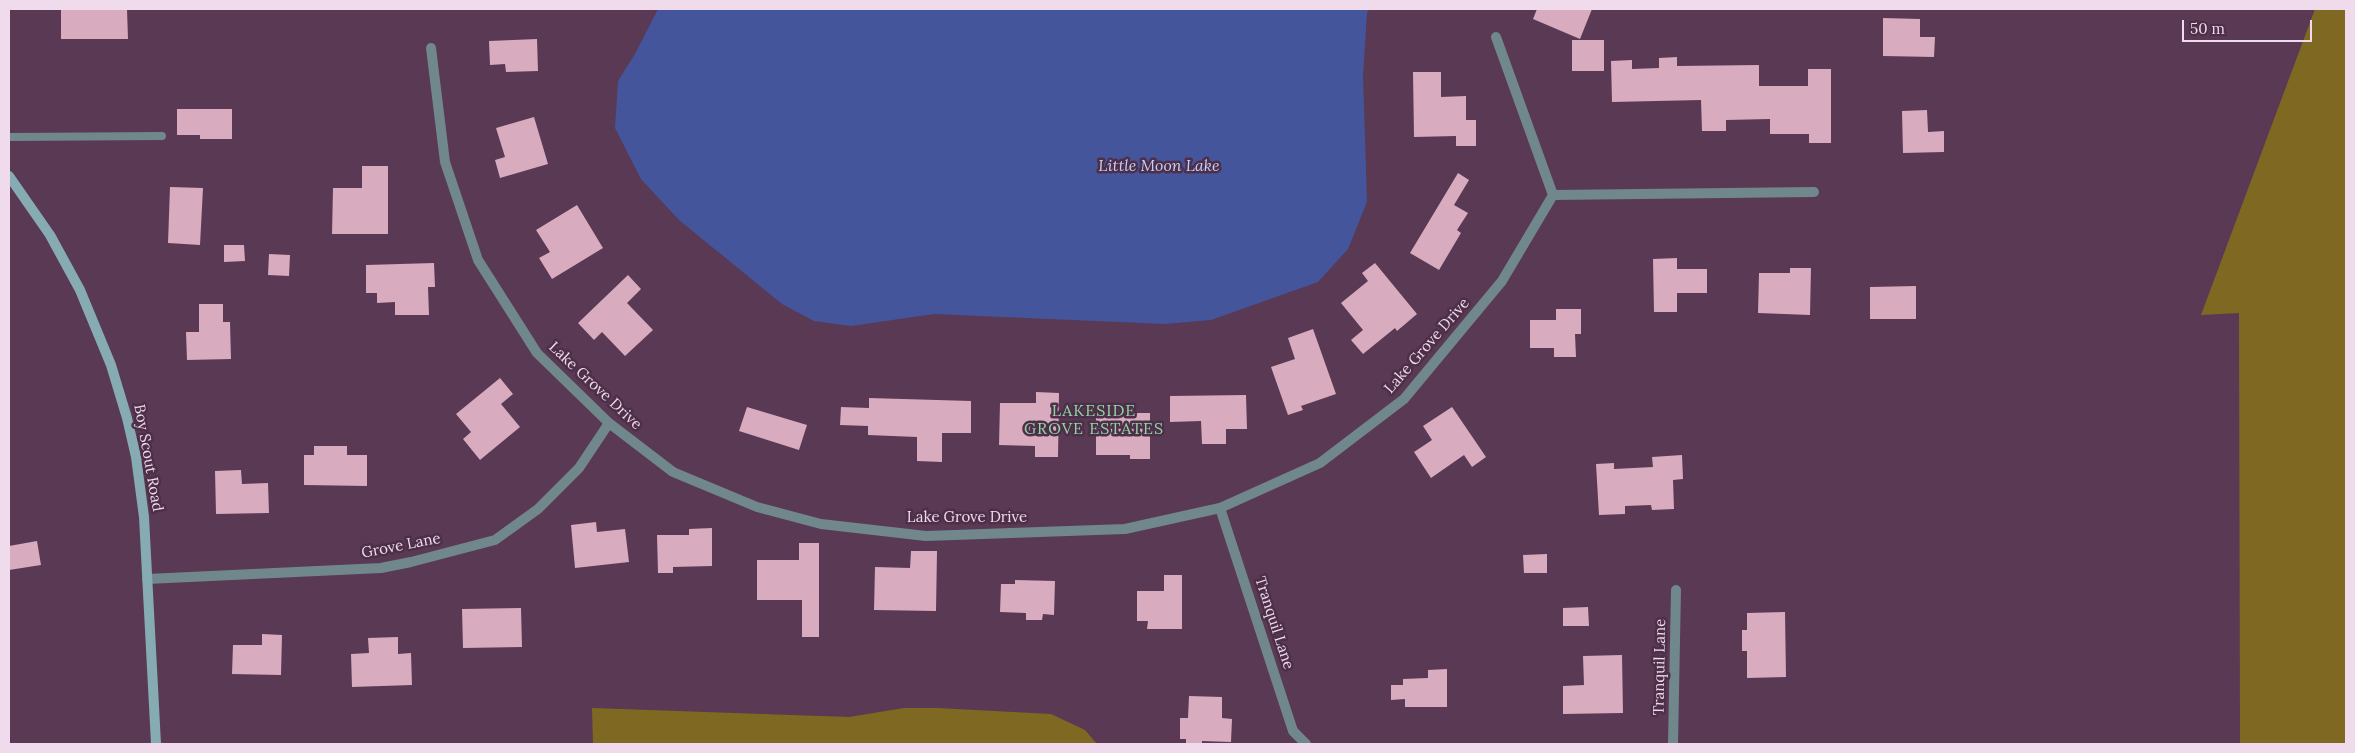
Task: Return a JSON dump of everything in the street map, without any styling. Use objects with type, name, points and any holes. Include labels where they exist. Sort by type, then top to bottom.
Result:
[{"type":"street","points":[[1496,37],[1553,195],[1814,192]]},
{"type":"street","name":"Lake Grove Drive","points":[[431,48],[445,162],[478,260],[537,353],[609,423],[673,472],[757,508],[821,524],[926,536],[1125,530],[1220,508],[1320,463],[1404,399],[1502,281],[1553,195]]},
{"type":"street","name":"Boy Scout Road","points":[[9,176],[36,213],[66,263],[93,318],[117,382],[132,437],[139,477],[147,579],[156,744]]},
{"type":"street","name":"Grove Lane","points":[[147,579],[381,568],[495,540],[538,509],[579,468],[609,423]]},
{"type":"street","name":"Tranquil Lane","points":[[1220,508],[1294,730],[1306,744]]},
{"type":"street","name":"Tranquil Lane","points":[[1673,744],[1676,590]]},
{"type":"lane","points":[[9,137],[162,136]]},
{"type":"shaded area","points":[[2315,9],[2346,9],[2346,744],[2240,744],[2239,313],[2201,315]]},
{"type":"shaded area","points":[[592,708],[849,717],[904,708],[1051,714],[1085,730],[1097,744],[593,744]]},
{"type":"water","name":"Little Moon Lake","points":[[658,9],[1369,9],[1367,13],[1363,76],[1367,202],[1348,249],[1318,282],[1211,320],[1165,324],[934,314],[851,326],[814,321],[782,304],[679,220],[641,179],[615,128],[618,81],[635,54]]},
{"type":"building","points":[[61,9],[127,9],[128,39],[61,39]]},
{"type":"building","points":[[1537,9],[1592,9],[1580,39],[1533,19]]},
{"type":"building","points":[[1883,18],[1920,19],[1920,37],[1935,37],[1934,57],[1883,56]]},
{"type":"building","points":[[537,39],[538,71],[506,72],[505,64],[490,65],[489,41]]},
{"type":"building","points":[[1572,40],[1604,40],[1604,71],[1572,71]]},
{"type":"building","points":[[1677,57],[1677,66],[1759,65],[1759,86],[1808,86],[1808,69],[1831,69],[1831,143],[1809,143],[1809,134],[1770,134],[1770,119],[1726,120],[1726,131],[1702,131],[1701,100],[1612,102],[1611,61],[1632,60],[1632,69],[1659,68],[1659,58]]},
{"type":"building","points":[[1413,72],[1441,72],[1441,97],[1466,96],[1466,120],[1476,120],[1476,146],[1456,146],[1456,136],[1414,137]]},
{"type":"building","points":[[177,109],[232,109],[232,139],[200,139],[200,135],[177,135]]},
{"type":"building","points":[[1927,110],[1928,132],[1944,131],[1944,152],[1903,153],[1902,111]]},
{"type":"building","points":[[534,117],[548,164],[500,178],[495,160],[505,157],[496,128]]},
{"type":"building","points":[[362,166],[388,166],[388,234],[332,234],[333,188],[362,188]]},
{"type":"building","points":[[1458,173],[1469,180],[1454,205],[1468,213],[1457,230],[1461,233],[1439,270],[1410,253]]},
{"type":"building","points":[[170,187],[203,188],[200,245],[168,243]]},
{"type":"building","points":[[577,205],[603,248],[552,279],[539,258],[550,252],[536,230]]},
{"type":"building","points":[[224,245],[244,245],[245,261],[224,262]]},
{"type":"building","points":[[269,254],[290,255],[289,276],[268,275]]},
{"type":"building","points":[[1677,258],[1677,269],[1707,269],[1707,293],[1677,293],[1677,312],[1654,312],[1653,259]]},
{"type":"building","points":[[434,263],[435,287],[428,287],[429,315],[395,315],[395,302],[377,303],[377,293],[366,293],[366,265]]},
{"type":"building","points":[[1375,263],[1417,314],[1397,331],[1395,328],[1363,354],[1351,340],[1363,330],[1341,303],[1368,281],[1362,273]]},
{"type":"building","points":[[1790,268],[1811,268],[1810,315],[1758,313],[1759,273],[1790,273]]},
{"type":"building","points":[[628,275],[641,289],[627,303],[653,330],[625,356],[602,332],[594,340],[578,323]]},
{"type":"building","points":[[1916,286],[1916,319],[1870,319],[1870,287]]},
{"type":"building","points":[[199,304],[223,304],[223,322],[230,322],[231,359],[187,360],[186,332],[199,332]]},
{"type":"building","points":[[1556,309],[1581,309],[1581,334],[1575,334],[1576,357],[1554,357],[1554,348],[1530,348],[1530,320],[1556,320]]},
{"type":"building","points":[[1313,329],[1336,394],[1301,406],[1303,410],[1288,415],[1271,367],[1295,359],[1288,338]]},
{"type":"building","points":[[500,378],[513,394],[501,404],[520,427],[480,460],[463,439],[471,432],[456,414]]},
{"type":"building","points":[[1036,392],[1059,393],[1058,457],[1035,457],[1035,446],[999,445],[1000,403],[1036,403]]},
{"type":"building","points":[[1246,395],[1247,429],[1226,429],[1226,444],[1202,444],[1201,421],[1170,422],[1170,396]]},
{"type":"building","points":[[869,398],[971,401],[971,433],[942,433],[942,462],[917,461],[917,437],[868,435],[868,426],[840,425],[841,407],[869,408]]},
{"type":"building","points":[[747,407],[807,425],[799,450],[739,431]]},
{"type":"building","points":[[1452,407],[1486,457],[1472,467],[1464,455],[1431,478],[1414,452],[1432,440],[1423,426]]},
{"type":"building","points":[[1096,413],[1150,413],[1150,459],[1130,459],[1130,455],[1096,455]]},
{"type":"building","points":[[314,446],[347,446],[347,455],[367,455],[367,486],[304,485],[304,455],[314,455]]},
{"type":"building","points":[[1682,455],[1683,479],[1673,480],[1674,509],[1652,510],[1651,505],[1625,506],[1625,514],[1599,515],[1596,464],[1614,463],[1614,469],[1653,467],[1652,457]]},
{"type":"building","points":[[241,470],[242,484],[268,483],[269,513],[216,514],[215,471]]},
{"type":"building","points":[[596,522],[597,532],[625,529],[629,562],[575,568],[571,525]]},
{"type":"building","points":[[712,528],[712,566],[673,567],[673,573],[658,573],[657,535],[689,535],[689,529]]},
{"type":"building","points":[[37,541],[41,565],[9,570],[9,546]]},
{"type":"building","points":[[799,543],[819,543],[819,637],[802,637],[802,600],[757,600],[757,560],[799,560]]},
{"type":"building","points":[[911,551],[937,551],[936,611],[874,610],[875,567],[910,568]]},
{"type":"building","points":[[1547,554],[1547,573],[1524,573],[1523,555]]},
{"type":"building","points":[[1164,575],[1182,575],[1182,629],[1147,629],[1148,621],[1137,621],[1137,591],[1164,591]]},
{"type":"building","points":[[1015,580],[1055,581],[1054,615],[1043,614],[1042,620],[1026,620],[1026,613],[1000,612],[1001,584],[1015,584]]},
{"type":"building","points":[[1588,607],[1589,626],[1563,626],[1563,608]]},
{"type":"building","points":[[521,608],[522,647],[463,648],[462,609]]},
{"type":"building","points":[[1785,612],[1786,677],[1747,678],[1747,651],[1742,651],[1742,630],[1747,630],[1747,613]]},
{"type":"building","points":[[262,634],[282,635],[281,675],[232,674],[233,645],[262,645]]},
{"type":"building","points":[[398,637],[398,654],[411,653],[412,685],[352,687],[351,654],[369,653],[368,638]]},
{"type":"building","points":[[1622,655],[1623,713],[1563,714],[1563,686],[1584,685],[1583,656]]},
{"type":"building","points":[[1447,669],[1447,707],[1405,707],[1405,699],[1391,700],[1391,685],[1403,685],[1403,679],[1428,678],[1428,670]]},
{"type":"building","points":[[1189,696],[1222,697],[1222,718],[1232,719],[1231,742],[1202,741],[1202,744],[1186,744],[1186,739],[1180,739],[1180,718],[1188,718]]},
{"type":"district","name":"LAKESIDE GROVE ESTATES","points":[[1094,420]]}]
